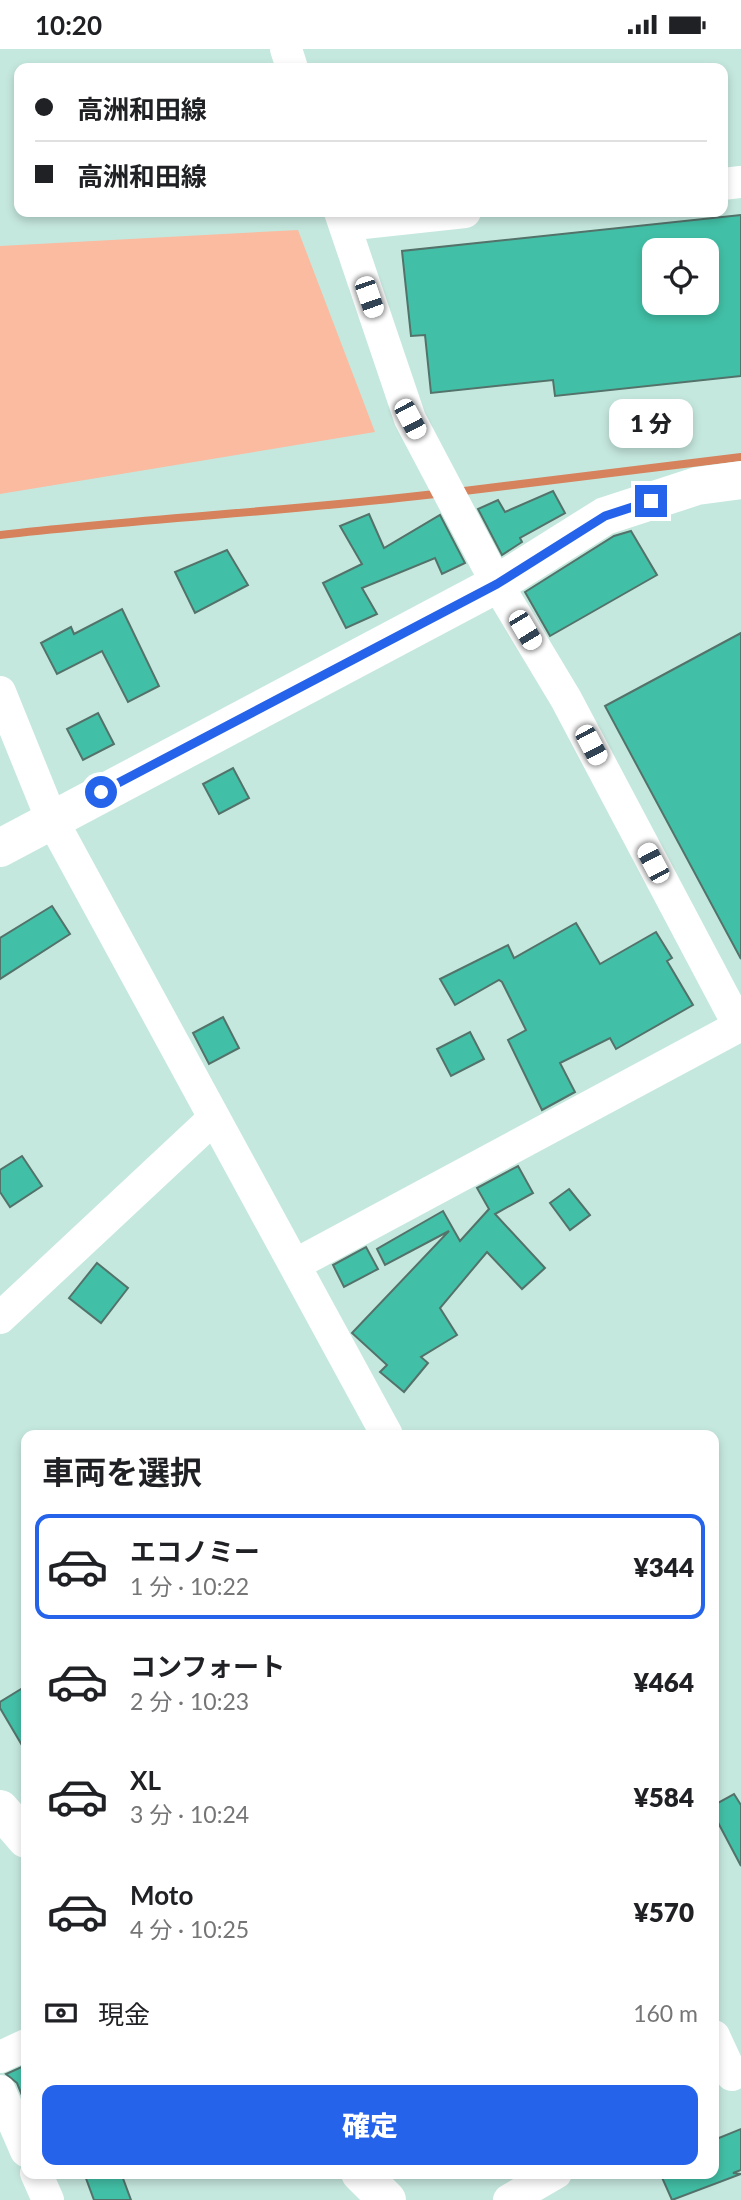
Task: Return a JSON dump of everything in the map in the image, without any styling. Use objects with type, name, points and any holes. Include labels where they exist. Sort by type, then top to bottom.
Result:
[{"type":"main road","points":[[0,848],[51,818],[497,584],[605,516],[697,486],[741,480]]},
{"type":"main road","points":[[0,1809],[21,1833]]},
{"type":"main road","points":[[366,2179],[387,2200]]},
{"type":"street","points":[[296,1265],[740,1026],[566,699],[497,584],[410,419],[342,218],[363,217]]},
{"type":"street","points":[[0,692],[51,818],[384,1430]]},
{"type":"street","points":[[0,1318],[214,1118]]},
{"type":"street","points":[[0,2057],[21,2047]]},
{"type":"street","points":[[719,2050],[729,2077]]},
{"type":"street","points":[[0,2091],[21,2139]]},
{"type":"street","points":[[39,2179],[48,2200]]},
{"type":"street","points":[[509,2200],[546,2179]]},
{"type":"shaded area","points":[[298,230],[375,432],[0,494],[0,246]]},
{"type":"building","points":[[741,215],[741,376],[555,396],[553,380],[431,393],[425,335],[411,336],[402,251]]},
{"type":"building","points":[[553,491],[565,513],[520,538],[522,542],[502,555],[478,509],[498,500],[505,512]]},
{"type":"building","points":[[369,514],[384,548],[440,515],[465,563],[442,574],[435,558],[362,588],[377,614],[346,628],[323,583],[362,564],[340,526]]},
{"type":"building","points":[[631,531],[657,575],[550,636],[525,592],[614,536]]},
{"type":"building","points":[[227,550],[248,585],[195,613],[175,572]]},
{"type":"building","points":[[122,609],[159,686],[128,702],[102,651],[57,674],[41,643],[71,627],[74,634]]},
{"type":"building","points":[[741,633],[741,959],[605,706]]},
{"type":"building","points":[[98,713],[114,744],[83,760],[67,729]]},
{"type":"building","points":[[233,768],[249,798],[219,814],[203,784]]},
{"type":"building","points":[[52,906],[70,934],[0,979],[0,938]]},
{"type":"building","points":[[576,923],[600,964],[656,932],[672,958],[667,961],[693,1005],[616,1049],[610,1038],[560,1063],[575,1092],[542,1110],[508,1040],[526,1030],[502,982],[499,980],[455,1005],[440,979],[508,945],[514,958]]},
{"type":"building","points":[[223,1017],[239,1048],[209,1064],[193,1033]]},
{"type":"building","points":[[470,1032],[484,1059],[451,1076],[437,1049]]},
{"type":"building","points":[[22,1156],[42,1186],[10,1207],[0,1192],[0,1170]]},
{"type":"building","points":[[518,1166],[533,1193],[495,1214],[545,1268],[522,1289],[487,1252],[440,1308],[457,1335],[421,1357],[428,1363],[404,1392],[380,1372],[387,1365],[352,1333],[449,1231],[385,1265],[377,1249],[443,1211],[460,1241],[489,1209],[477,1188]]},
{"type":"building","points":[[569,1189],[590,1215],[570,1230],[550,1203]]},
{"type":"building","points":[[366,1247],[378,1269],[344,1287],[333,1265]]},
{"type":"building","points":[[97,1263],[128,1288],[101,1323],[69,1298]]},
{"type":"building","points":[[21,1689],[21,1744],[0,1708],[0,1702]]},
{"type":"building","points":[[734,1794],[741,1805],[741,1866],[719,1824],[719,1802]]},
{"type":"building","points":[[21,2067],[21,2093],[17,2083],[6,2074]]},
{"type":"building","points":[[741,2129],[741,2170],[733,2173],[741,2174],[672,2200],[663,2179],[719,2179],[719,2138]]},
{"type":"building","points":[[86,2179],[123,2179],[131,2200],[94,2200]]},
{"type":"waterway","points":[[456,492],[741,457]]},
{"type":"waterway","points":[[0,535],[443,493]]},
{"type":"route","points":[[101,792],[497,584],[605,516],[651,501]]}]
